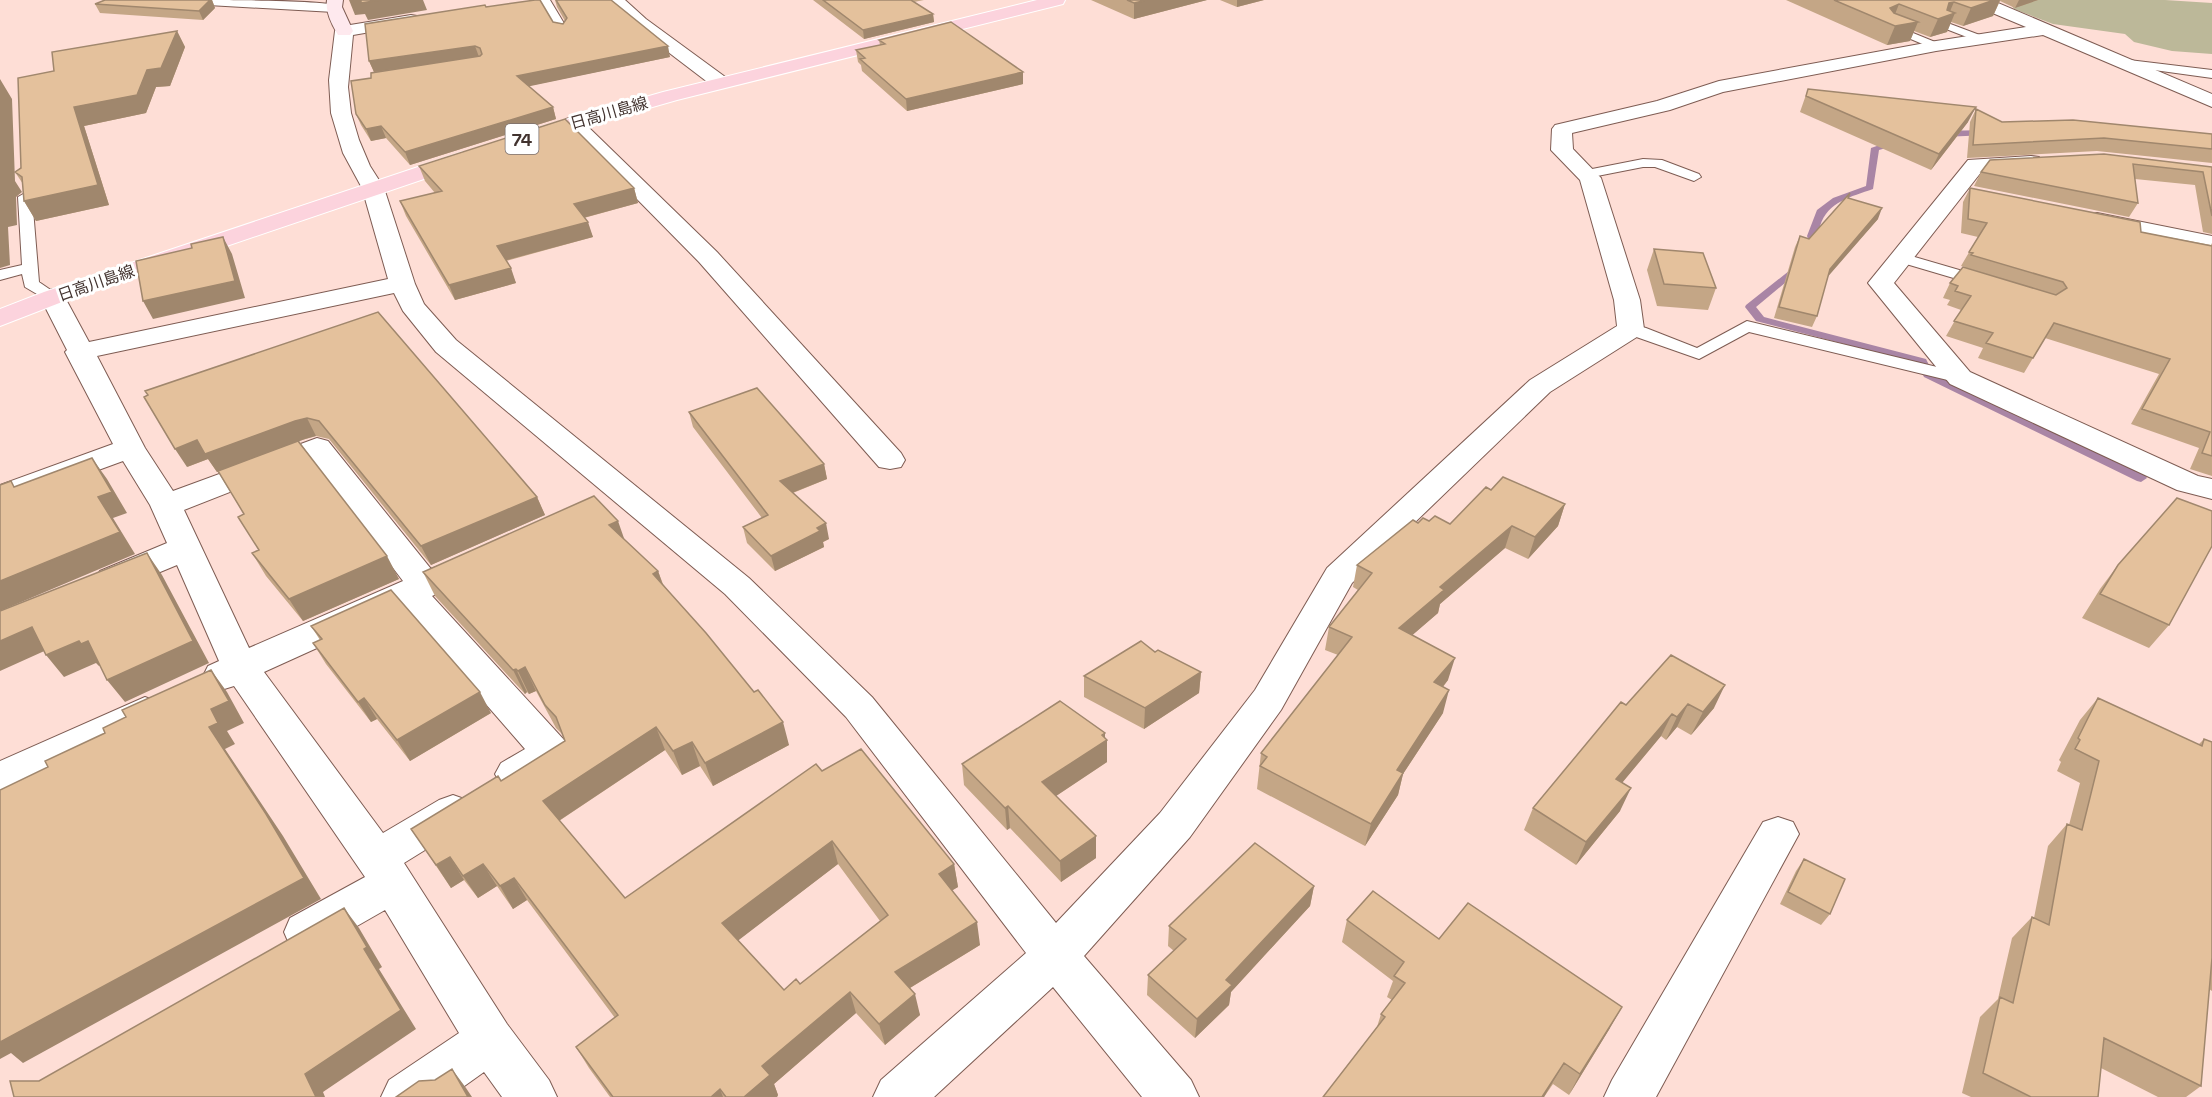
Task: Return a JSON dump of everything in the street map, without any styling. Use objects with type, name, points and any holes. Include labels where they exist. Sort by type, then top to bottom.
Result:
[{"type":"main road","name":"日高川島線","points":[[513,142],[573,123],[721,83],[1057,0]]},
{"type":"main road","name":"日高川島線","points":[[0,318],[53,297],[481,152]]},
{"type":"street","points":[[208,0],[338,13],[423,18]]},
{"type":"street","points":[[615,0],[626,12],[692,58],[721,83]]},
{"type":"street","points":[[1977,0],[2042,30],[2129,64],[2212,101]]},
{"type":"street","points":[[338,13],[344,47],[344,83],[350,145],[364,175],[373,188],[402,284],[412,306],[446,346],[737,586],[859,707],[1054,956],[1174,1097]]},
{"type":"street","points":[[898,1097],[1054,956],[1175,825],[1269,700],[1339,576],[1540,386],[1631,329],[1627,300],[1599,203],[1587,174],[1562,150],[1562,129],[1663,106],[1719,87],[1941,35],[1981,39],[2042,30]]},
{"type":"street","points":[[573,123],[708,257],[890,460]]},
{"type":"street","points":[[2053,161],[1976,165],[1966,193],[1901,258],[1881,283],[1960,378],[2188,483],[2212,489]]},
{"type":"street","points":[[2071,214],[2212,243]]},
{"type":"street","points":[[79,352],[402,284]]},
{"type":"street","points":[[53,297],[79,352],[130,447],[166,505],[240,667],[385,871],[490,1040],[532,1097]]},
{"type":"street","points":[[0,496],[130,447]]},
{"type":"street","points":[[166,505],[318,447],[417,589],[551,752],[485,793],[385,871],[270,952]]},
{"type":"street","points":[[596,508],[627,494]]},
{"type":"street","points":[[87,590],[186,548]]},
{"type":"street","points":[[0,779],[240,667],[500,552]]},
{"type":"street","points":[[1629,1097],[1778,834]]},
{"type":"street","points":[[406,1097],[490,1040]]},
{"type":"lane","points":[[545,0],[562,30]]},
{"type":"lane","points":[[1891,27],[1941,35]]},
{"type":"lane","points":[[2129,64],[2212,74]]},
{"type":"lane","points":[[1587,174],[1643,163],[1657,164],[1694,177]]},
{"type":"lane","points":[[25,196],[32,284],[53,297]]},
{"type":"lane","points":[[1901,258],[2002,288]]},
{"type":"lane","points":[[0,275],[31,267]]},
{"type":"lane","points":[[1631,329],[1643,332],[1678,349],[1699,354],[1747,326],[1960,378]]},
{"type":"shaded area","points":[[2008,0],[2165,0],[2212,3],[2212,54],[2172,51],[2134,42],[2125,34],[2053,24],[2014,9]]},
{"type":"building","points":[[105,0],[210,0],[199,11],[95,4]]},
{"type":"building","points":[[361,0],[380,0],[361,3]]},
{"type":"building","points":[[540,0],[553,22],[563,24],[567,18],[556,0],[611,0],[668,46],[517,76],[553,107],[405,152],[381,126],[366,129],[356,114],[351,81],[371,78],[371,73],[482,54],[480,48],[475,46],[369,61],[365,24],[485,5],[486,7]]},
{"type":"building","points":[[823,0],[911,0],[933,14],[863,30]]},
{"type":"building","points":[[1127,0],[1147,0],[1134,3]]},
{"type":"building","points":[[1834,0],[1994,0],[1971,8],[1954,2],[1949,3],[1947,10],[1955,13],[1938,19],[1899,4],[1890,8],[1894,13],[1918,22],[1895,26]]},
{"type":"building","points":[[951,22],[1023,72],[906,99],[860,59],[865,58],[856,50],[885,44],[879,40]]},
{"type":"building","points":[[177,31],[161,68],[147,70],[137,95],[74,107],[98,185],[24,201],[22,177],[15,172],[21,168],[18,78],[54,71],[52,52]]},
{"type":"building","points":[[1808,89],[1976,107],[1939,154],[1806,96]]},
{"type":"building","points":[[1976,109],[2002,122],[2073,120],[2212,134],[2212,149],[2104,138],[1973,145]]},
{"type":"building","points":[[565,119],[634,188],[574,204],[588,222],[497,246],[511,268],[449,285],[400,201],[442,191],[419,166]]},
{"type":"building","points":[[2104,154],[2212,167],[2212,216],[2203,172],[2133,164],[2138,203],[1981,172],[1990,160]]},
{"type":"building","points":[[1970,188],[2140,222],[2141,232],[2212,246],[2212,456],[2202,453],[2210,432],[2142,409],[2170,359],[2054,323],[2033,358],[1986,343],[1993,333],[1954,321],[1971,296],[1955,291],[1958,286],[1950,283],[1963,267],[2056,295],[2067,288],[2063,282],[1971,255],[1973,253],[1969,252],[1987,223],[1968,219]]},
{"type":"building","points":[[1850,193],[1848,198],[1882,208],[1830,269],[1817,316],[1779,307],[1800,236],[1809,239]]},
{"type":"building","points":[[223,237],[235,281],[143,301],[136,261],[192,248],[191,244]]},
{"type":"building","points":[[1654,249],[1703,253],[1716,288],[1664,284]]},
{"type":"building","points":[[378,312],[537,497],[421,546],[319,421],[307,418],[295,421],[205,454],[197,440],[175,449],[144,397],[148,395],[145,391]]},
{"type":"building","points":[[757,388],[824,464],[780,481],[826,523],[817,528],[820,531],[771,556],[743,527],[768,515],[689,412]]},
{"type":"building","points":[[298,441],[387,556],[289,599],[252,553],[259,550],[238,517],[244,514],[218,471]]},
{"type":"building","points":[[92,458],[112,492],[98,497],[120,532],[0,581],[0,485],[11,481],[14,487]]},
{"type":"building","points":[[1503,477],[1565,504],[1535,537],[1512,526],[1440,587],[1444,590],[1399,628],[1455,658],[1434,682],[1449,690],[1397,770],[1403,773],[1371,824],[1260,766],[1267,757],[1261,753],[1352,637],[1329,627],[1372,573],[1357,565],[1413,520],[1418,523],[1423,518],[1429,521],[1435,516],[1450,524],[1486,487],[1491,490]]},
{"type":"building","points":[[594,496],[618,521],[609,525],[658,571],[653,574],[706,633],[754,692],[758,690],[783,722],[705,763],[692,742],[673,751],[656,727],[543,801],[625,898],[816,764],[822,771],[861,749],[954,864],[939,874],[977,922],[895,972],[915,994],[879,1024],[850,992],[762,1066],[770,1075],[744,1097],[726,1097],[720,1089],[711,1097],[613,1097],[576,1047],[618,1015],[514,878],[500,886],[483,864],[463,876],[450,857],[436,865],[411,829],[498,776],[501,781],[565,741],[556,717],[545,705],[525,667],[518,671],[513,670],[423,572]],"holes":[[[832,841],[888,915],[800,984],[796,979],[784,990],[722,923]]]},
{"type":"building","points":[[2177,498],[2212,511],[2212,546],[2169,625],[2100,594],[2118,565]]},
{"type":"building","points":[[147,553],[193,641],[107,680],[88,641],[81,644],[79,641],[46,655],[32,627],[0,641],[0,611]]},
{"type":"building","points":[[391,590],[480,692],[397,740],[364,698],[358,702],[313,643],[322,639],[311,626]]},
{"type":"building","points":[[1141,641],[1155,652],[1158,650],[1201,672],[1145,708],[1084,676]]},
{"type":"building","points":[[1671,655],[1725,685],[1703,712],[1688,704],[1677,717],[1672,714],[1616,779],[1631,788],[1586,842],[1533,808],[1621,702],[1626,705]]},
{"type":"building","points":[[211,670],[229,701],[211,709],[218,723],[209,727],[266,814],[304,878],[0,1042],[0,790],[48,767],[45,761],[105,733],[103,728],[126,717],[122,710]]},
{"type":"building","points":[[2098,698],[2202,746],[2204,739],[2212,742],[2212,958],[2201,1086],[2104,1038],[2098,1097],[2031,1097],[1983,1073],[2000,997],[2013,1003],[2032,917],[2049,925],[2067,824],[2082,830],[2099,761],[2075,749]]},
{"type":"building","points":[[1060,701],[1105,733],[1102,735],[1107,740],[1042,782],[1096,836],[1060,861],[1008,806],[1005,808],[962,764]]},
{"type":"building","points":[[1255,843],[1314,886],[1226,980],[1232,985],[1197,1019],[1148,975],[1186,939],[1169,926]]},
{"type":"building","points":[[1804,859],[1845,879],[1830,914],[1788,892]]},
{"type":"building","points":[[1373,891],[1439,939],[1468,903],[1622,1007],[1580,1074],[1564,1063],[1542,1097],[1323,1097],[1385,1017],[1381,1014],[1405,983],[1394,976],[1404,962],[1347,920]]},
{"type":"building","points":[[344,908],[367,947],[364,949],[401,1010],[305,1074],[316,1097],[14,1097],[10,1081],[39,1081]]},
{"type":"building","points":[[452,1069],[468,1097],[396,1097],[419,1081],[435,1080]]},
{"type":"waterway","points":[[1942,134],[1986,133]]},
{"type":"waterway","points":[[1812,252],[1815,244],[1812,236],[1820,212],[1836,200],[1870,187],[1875,148],[1897,142]]},
{"type":"waterway","points":[[1799,266],[1750,307],[1760,319],[1922,361],[1928,375],[2141,478]]}]
